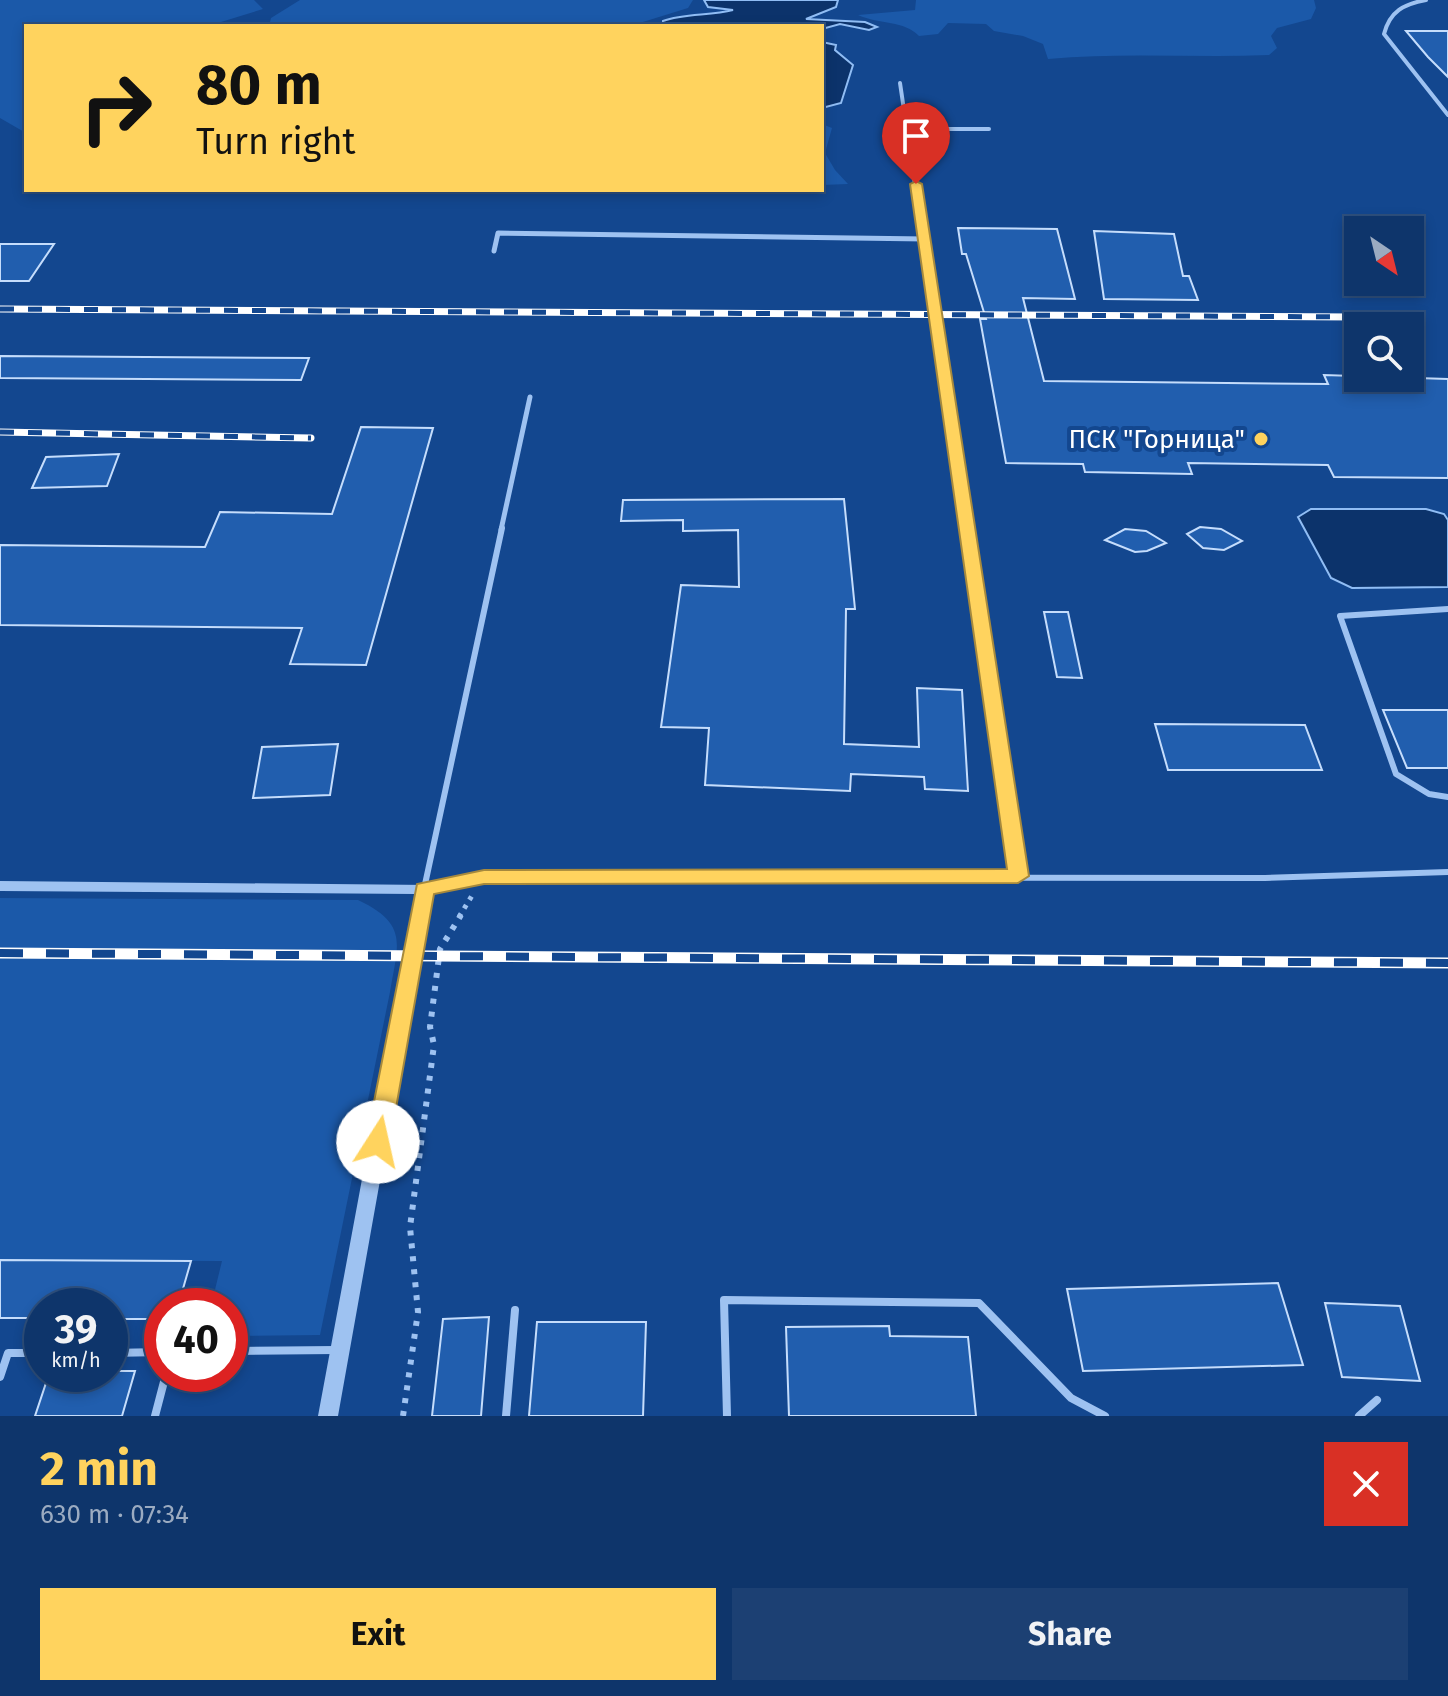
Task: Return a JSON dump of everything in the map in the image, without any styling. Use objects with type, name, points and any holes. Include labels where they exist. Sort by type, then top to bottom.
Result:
[{"type":"street","points":[[0,886],[424,889],[328,1416]]},
{"type":"lane","points":[[1426,0],[1402,5],[1387,21],[1384,34],[1448,115]]},
{"type":"lane","points":[[900,83],[1018,876]]},
{"type":"lane","points":[[907,129],[989,129]]},
{"type":"lane","points":[[494,251],[498,233],[925,239]]},
{"type":"lane","points":[[530,397],[424,889],[484,877],[1265,878],[1448,872]]},
{"type":"lane","points":[[1448,609],[1340,616],[1396,774],[1429,794],[1448,797]]},
{"type":"lane","points":[[727,1416],[724,1300],[979,1303],[1071,1398],[1105,1416]]},
{"type":"lane","points":[[506,1416],[515,1310]]},
{"type":"lane","points":[[248,1351],[340,1350]]},
{"type":"lane","points":[[0,1377],[8,1353],[24,1353]]},
{"type":"lane","points":[[155,1416],[161,1392]]},
{"type":"lane","points":[[1359,1416],[1377,1400]]},
{"type":"path","points":[[403,1416],[418,1312],[410,1227],[434,1045],[430,1027],[438,955],[484,877]]},
{"type":"shaded area","points":[[0,0],[254,0],[263,9],[214,24],[24,24],[24,132],[0,118]]},
{"type":"shaded area","points":[[300,0],[693,0],[688,8],[636,24],[270,24],[271,18]]},
{"type":"shaded area","points":[[704,0],[838,0],[836,7],[806,19],[865,22],[877,27],[869,30],[840,24],[824,28],[824,24],[663,24],[671,18],[733,10],[708,7]]},
{"type":"shaded area","points":[[916,0],[1314,0],[1316,8],[1311,19],[1277,28],[1271,36],[1277,48],[1269,55],[1048,59],[1043,44],[1023,36],[994,31],[986,24],[948,23],[938,34],[919,36],[906,27],[858,15],[915,10]]},
{"type":"shaded area","points":[[824,42],[836,45],[835,50],[853,65],[841,103],[824,107]]},
{"type":"shaded area","points":[[824,125],[832,128],[825,153],[848,184],[824,185]]},
{"type":"shaded area","points":[[1311,509],[1426,509],[1444,514],[1448,520],[1448,587],[1352,588],[1331,578],[1298,517]]},
{"type":"shaded area","points":[[0,898],[358,900],[386,918],[396,937],[393,975],[320,1335],[248,1336],[248,1288],[215,1288],[222,1261],[0,1260]]},
{"type":"building","points":[[1406,31],[1448,31],[1448,77],[1428,57]]},
{"type":"building","name":"ПСК \"Горница\"","points":[[958,228],[1057,229],[1075,299],[1023,298],[1044,381],[1328,384],[1324,375],[1344,376],[1344,392],[1424,392],[1424,378],[1448,379],[1448,478],[1334,477],[1328,465],[1188,463],[1192,474],[1085,472],[1083,464],[1006,463],[980,319],[986,319],[966,254],[962,254]]},
{"type":"building","points":[[1094,231],[1174,234],[1183,276],[1189,276],[1198,300],[1104,299]]},
{"type":"building","points":[[0,244],[54,244],[29,281],[0,281]]},
{"type":"building","points":[[0,356],[309,358],[301,380],[0,378]]},
{"type":"building","points":[[361,427],[433,428],[366,665],[290,664],[302,628],[0,625],[0,545],[205,547],[220,512],[332,514]]},
{"type":"building","points":[[119,454],[107,486],[32,488],[46,457]]},
{"type":"building","points":[[844,499],[855,609],[846,609],[844,744],[919,747],[917,688],[962,690],[968,791],[925,789],[924,777],[851,774],[850,791],[705,785],[709,728],[661,727],[681,585],[739,587],[738,530],[683,531],[683,520],[621,521],[623,500]]},
{"type":"building","points":[[1200,527],[1221,529],[1242,541],[1224,550],[1203,548],[1187,534]]},
{"type":"building","points":[[1125,529],[1146,531],[1166,543],[1135,552],[1105,540]]},
{"type":"building","points":[[1044,612],[1068,612],[1082,678],[1057,677]]},
{"type":"building","points":[[1383,710],[1448,710],[1448,768],[1407,768]]},
{"type":"building","points":[[1155,724],[1305,725],[1322,770],[1168,770]]},
{"type":"building","points":[[338,744],[330,795],[253,798],[262,747]]},
{"type":"building","points":[[0,1260],[191,1261],[183,1288],[144,1288],[144,1319],[128,1319],[128,1288],[24,1288],[24,1318],[0,1318]]},
{"type":"building","points":[[1278,1283],[1303,1365],[1083,1371],[1067,1289]]},
{"type":"building","points":[[1325,1303],[1400,1306],[1420,1381],[1342,1377]]},
{"type":"building","points":[[489,1317],[481,1416],[432,1416],[443,1319]]},
{"type":"building","points":[[537,1322],[646,1322],[643,1416],[529,1416]]},
{"type":"building","points":[[889,1326],[890,1336],[968,1337],[976,1416],[789,1416],[786,1327]]},
{"type":"building","points":[[128,1371],[135,1371],[122,1416],[35,1416],[43,1392],[128,1392]]},
{"type":"railway","points":[[0,309],[1344,317]]},
{"type":"railway","points":[[0,432],[311,438]]},
{"type":"railway","points":[[0,953],[1448,963]]},
{"type":"place","name":"ПСК \"Горница\"","points":[[1261,439]]},
{"type":"route","points":[[378,1142],[424,889],[484,877],[1018,876],[916,184]]}]
